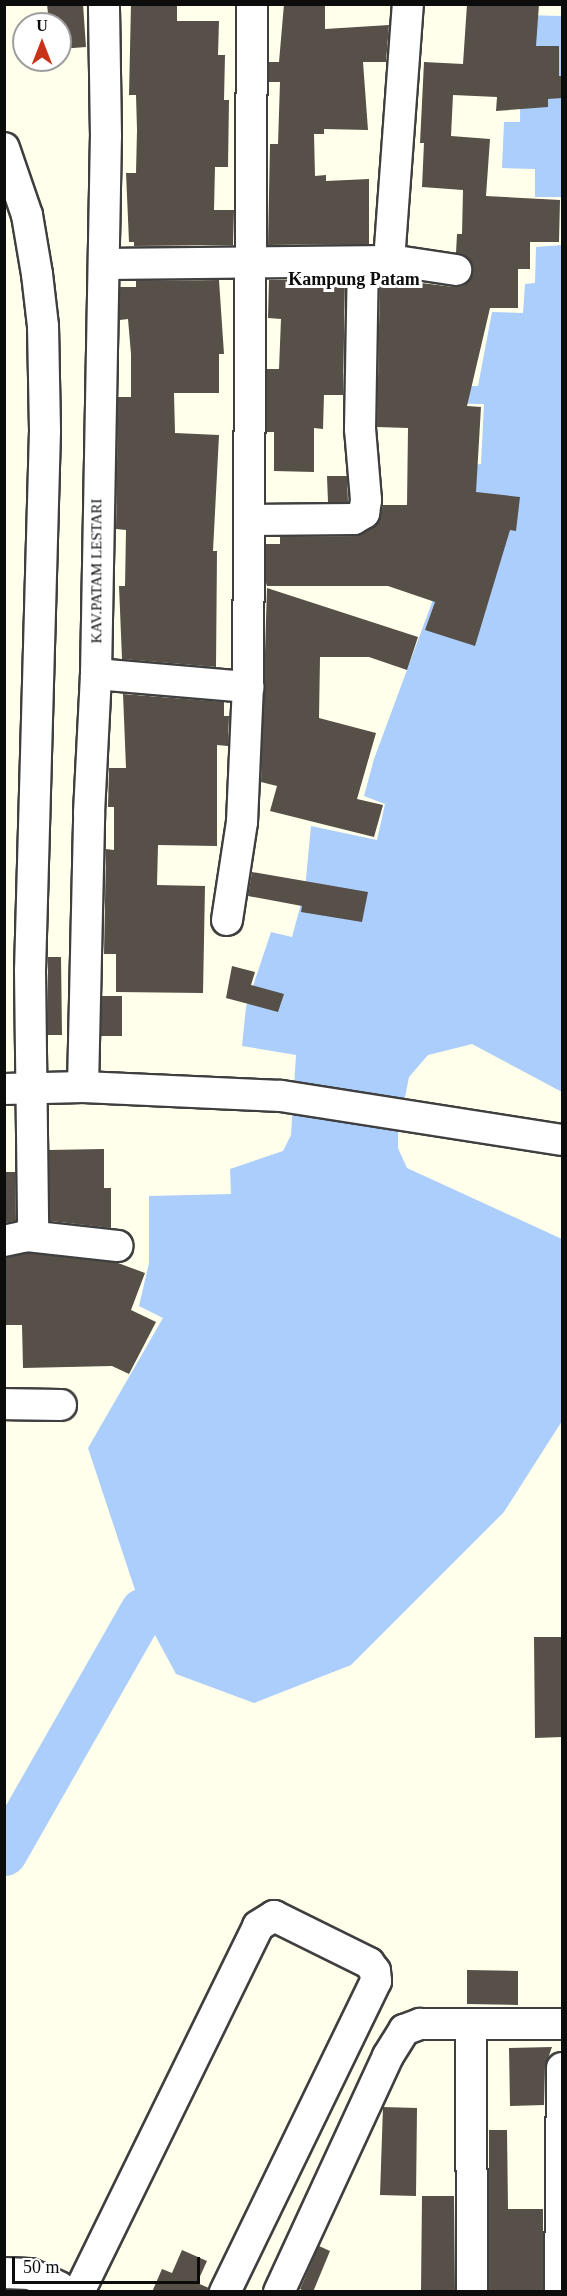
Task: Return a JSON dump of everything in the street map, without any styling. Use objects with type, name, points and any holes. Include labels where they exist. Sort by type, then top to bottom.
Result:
[{"type":"street","name":"KAV.PATAM LESTARI","points":[[84,1087],[88,813],[96,675],[104,264],[104,4]]},
{"type":"street","points":[[227,920],[242,822],[248,687],[252,4]]},
{"type":"street","points":[[249,520],[354,519],[363,513],[366,500],[360,429],[377,261],[408,4]]},
{"type":"street","points":[[4,148],[27,215],[43,326],[45,431],[30,970],[19,1089],[33,1226],[16,1239]]},
{"type":"street","points":[[104,264],[250,260],[377,261],[456,270]]},
{"type":"street","points":[[96,675],[248,687]]},
{"type":"street","points":[[19,1089],[84,1087],[281,1096],[562,1140]]},
{"type":"street","points":[[16,1239],[117,1246]]},
{"type":"street","points":[[4,1404],[61,1405]]},
{"type":"street","points":[[4,2273],[30,2274],[67,2290],[258,1926],[274,1916],[369,1963],[375,1971],[376,1981],[225,2292]]},
{"type":"street","points":[[279,2292],[399,2036],[420,2024],[562,2024]]},
{"type":"street","points":[[471,2024],[472,2292]]},
{"type":"street","points":[[560,2292],[562,2068]]},
{"type":"water","points":[[521,15],[562,16],[562,197],[535,197],[535,169],[502,168],[504,122],[520,122]]},
{"type":"water","points":[[562,245],[562,1092],[472,1044],[428,1055],[409,1077],[398,1133],[398,1148],[407,1168],[562,1239],[562,1421],[504,1512],[351,1665],[254,1703],[176,1674],[142,1611],[88,1448],[163,1318],[139,1306],[149,1263],[149,1196],[231,1194],[230,1169],[283,1151],[291,1135],[296,1055],[242,1046],[246,1007],[271,932],[292,937],[305,889],[311,826],[377,840],[385,804],[364,796],[374,759],[444,570],[461,466],[481,464],[484,404],[417,403],[418,386],[478,386],[492,312],[523,313],[525,284],[535,283],[536,247]]},
{"type":"building","points":[[47,4],[83,4],[86,47],[72,48],[72,12],[48,12]]},
{"type":"building","points":[[131,4],[177,4],[177,21],[219,21],[218,55],[225,55],[224,100],[229,100],[228,167],[215,167],[214,210],[234,210],[233,245],[134,246],[134,242],[129,242],[126,173],[136,173],[137,130],[136,95],[129,95]]},
{"type":"building","points":[[284,4],[325,4],[325,29],[389,25],[386,62],[363,62],[368,130],[324,129],[324,134],[314,134],[315,176],[326,175],[326,181],[369,179],[369,244],[268,245],[270,144],[278,144],[280,82],[269,82],[269,62],[279,62]]},
{"type":"building","points":[[467,4],[539,4],[536,46],[559,46],[559,76],[562,76],[562,98],[548,99],[548,107],[496,111],[497,97],[453,95],[451,136],[490,139],[486,196],[560,200],[559,242],[530,242],[530,269],[518,269],[518,308],[490,308],[467,406],[481,407],[476,492],[520,497],[516,531],[510,530],[475,646],[425,630],[435,602],[388,586],[267,586],[266,583],[266,544],[280,544],[280,537],[355,536],[378,523],[383,505],[407,505],[408,428],[377,427],[380,278],[454,287],[463,286],[473,273],[467,257],[456,253],[457,234],[462,234],[463,190],[422,187],[424,143],[420,143],[424,62],[463,64]]},
{"type":"building","points":[[345,279],[343,395],[324,395],[323,429],[314,428],[314,472],[274,471],[274,432],[267,432],[267,369],[279,369],[281,319],[268,318],[269,280]]},
{"type":"building","points":[[219,280],[224,354],[219,354],[219,393],[174,393],[175,433],[219,435],[213,551],[217,551],[216,667],[122,659],[119,586],[125,586],[126,530],[116,529],[118,397],[131,397],[131,354],[128,319],[120,320],[120,287],[136,287],[136,281]]},
{"type":"building","points":[[327,476],[347,476],[348,502],[328,502]]},
{"type":"building","points":[[267,588],[418,637],[407,670],[369,657],[320,657],[319,718],[376,733],[357,799],[383,805],[374,837],[270,811],[277,786],[261,782]]},
{"type":"building","points":[[123,694],[224,702],[224,716],[229,716],[228,746],[217,745],[217,846],[158,845],[157,885],[205,886],[203,993],[116,992],[116,954],[104,954],[106,849],[114,850],[114,807],[108,807],[109,768],[126,768]]},
{"type":"building","points":[[252,872],[368,892],[362,922],[301,912],[302,906],[248,896]]},
{"type":"building","points":[[48,957],[61,957],[62,1035],[48,1035]]},
{"type":"building","points":[[232,966],[255,972],[251,985],[284,994],[278,1012],[226,998]]},
{"type":"building","points":[[102,996],[122,996],[122,1036],[101,1036]]},
{"type":"building","points":[[104,1149],[104,1188],[111,1188],[111,1228],[50,1221],[49,1150]]},
{"type":"building","points":[[4,1172],[15,1172],[16,1221],[4,1223]]},
{"type":"building","points":[[28,1253],[118,1263],[145,1273],[131,1310],[156,1322],[129,1374],[112,1366],[23,1368],[22,1325],[4,1325],[4,1258]]},
{"type":"building","points":[[534,1637],[562,1637],[562,1737],[535,1738]]},
{"type":"building","points":[[467,1970],[518,1971],[518,2005],[467,2004]]},
{"type":"building","points":[[552,2047],[545,2067],[544,2105],[510,2106],[509,2048]]},
{"type":"building","points":[[383,2107],[417,2108],[416,2196],[380,2195]]},
{"type":"building","points":[[489,2130],[507,2130],[508,2209],[543,2209],[543,2292],[489,2292]]},
{"type":"building","points":[[422,2196],[454,2196],[455,2292],[421,2292]]},
{"type":"building","points":[[319,2246],[330,2251],[313,2292],[306,2292],[300,2289]]},
{"type":"building","points":[[182,2250],[207,2261],[197,2283],[209,2288],[208,2292],[152,2292],[162,2269],[172,2273]]},
{"type":"waterway","points":[[4,1853],[142,1611]]},
{"type":"district","name":"Kampung Patam","points":[[354,279]]}]
